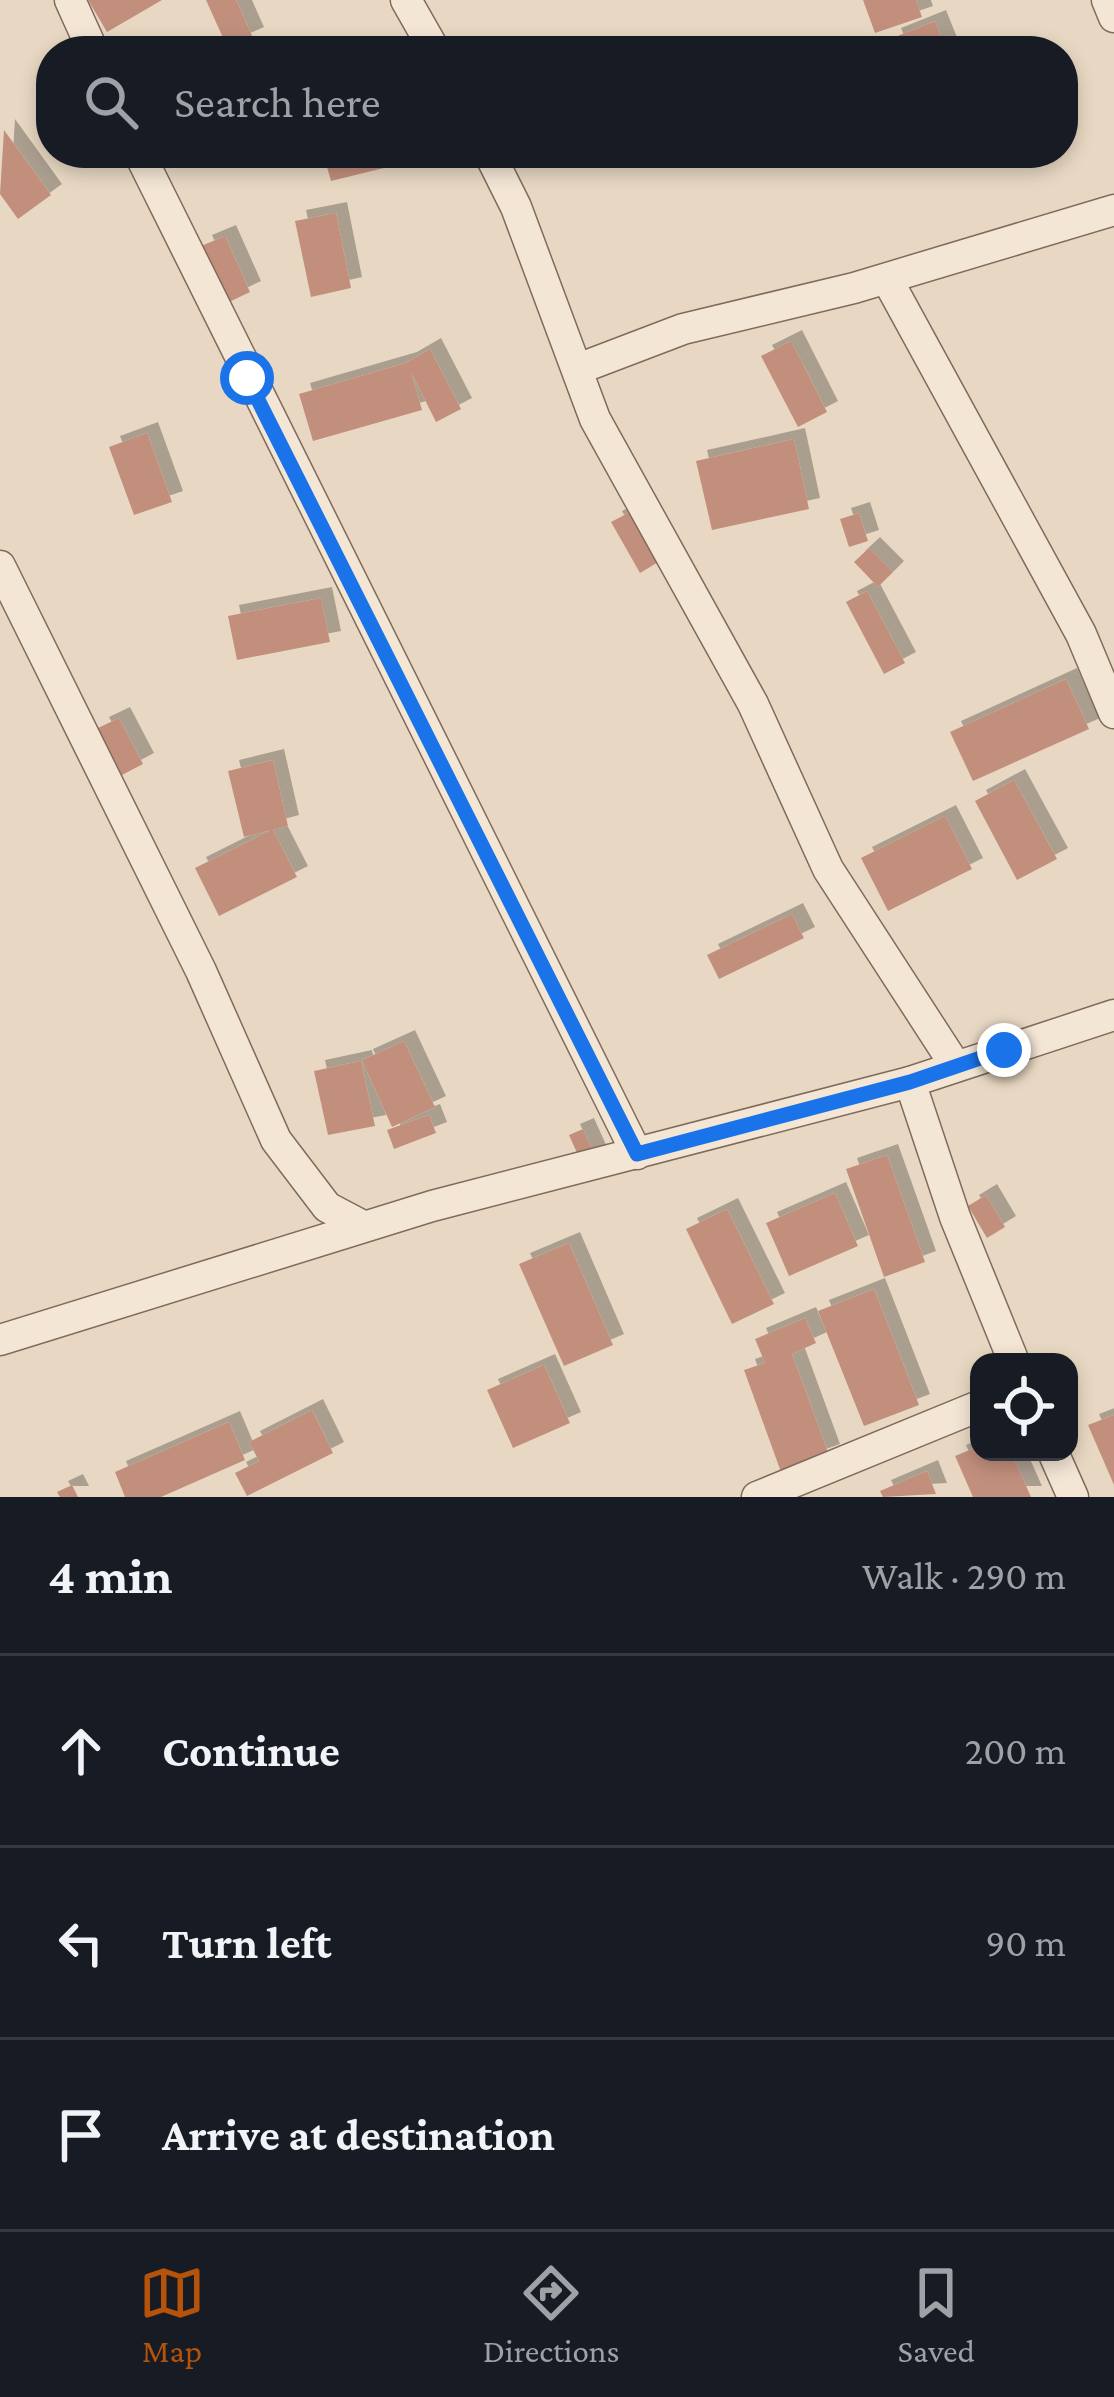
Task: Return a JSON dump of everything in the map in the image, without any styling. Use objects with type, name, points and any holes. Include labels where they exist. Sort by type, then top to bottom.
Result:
[{"type":"street","points":[[70,0],[86,36]]},
{"type":"street","points":[[406,0],[426,36]]},
{"type":"street","points":[[1107,0],[1114,16]]},
{"type":"street","points":[[146,168],[637,1154]]},
{"type":"street","points":[[496,168],[612,451],[753,704],[828,869],[955,1065]]},
{"type":"street","points":[[578,369],[714,320],[887,279],[1114,210]]},
{"type":"street","points":[[887,279],[1081,634],[1114,712]]},
{"type":"street","points":[[0,566],[201,971],[276,1140],[327,1207],[363,1226]]},
{"type":"street","points":[[0,1340],[363,1226],[910,1082],[1114,1015]]},
{"type":"street","points":[[910,1082],[956,1217],[1010,1353]]},
{"type":"street","points":[[757,1497],[970,1410]]},
{"type":"street","points":[[1057,1461],[1073,1497]]},
{"type":"building","points":[[88,0],[162,0],[107,32]]},
{"type":"building","points":[[206,0],[236,0],[252,36],[222,36]]},
{"type":"building","points":[[863,0],[916,0],[922,17],[875,33]]},
{"type":"building","points":[[935,21],[941,36],[898,36]]},
{"type":"building","points":[[4,130],[51,195],[18,219],[0,194]]},
{"type":"building","points":[[327,168],[384,168],[331,181]]},
{"type":"building","points":[[336,213],[351,288],[311,297],[295,221]]},
{"type":"building","points":[[225,236],[250,292],[227,303],[201,246]]},
{"type":"building","points":[[791,341],[827,412],[798,427],[761,356]]},
{"type":"building","points":[[430,349],[461,409],[436,422],[411,372],[422,410],[313,441],[299,394],[406,363]]},
{"type":"building","points":[[147,433],[172,502],[134,515],[109,447]]},
{"type":"building","points":[[794,439],[809,509],[712,530],[696,461]]},
{"type":"building","points":[[632,511],[660,561],[640,573],[611,522]]},
{"type":"building","points":[[859,513],[868,541],[849,547],[840,519]]},
{"type":"building","points":[[869,548],[893,572],[878,587],[854,562]]},
{"type":"building","points":[[867,591],[905,663],[884,674],[846,602]]},
{"type":"building","points":[[321,598],[330,642],[237,660],[228,616]]},
{"type":"building","points":[[1066,679],[1089,729],[973,781],[950,732]]},
{"type":"building","points":[[119,718],[143,764],[122,775],[98,728]]},
{"type":"building","points":[[273,760],[288,826],[273,830],[297,877],[219,916],[195,868],[271,830],[244,837],[228,771]]},
{"type":"building","points":[[1014,780],[1057,859],[1017,880],[975,801]]},
{"type":"building","points":[[945,816],[972,869],[888,911],[861,858]]},
{"type":"building","points":[[792,914],[804,938],[719,979],[707,955]]},
{"type":"building","points":[[404,1041],[435,1107],[392,1127],[362,1060]]},
{"type":"building","points":[[361,1061],[375,1126],[328,1135],[314,1071]]},
{"type":"building","points":[[429,1115],[436,1133],[394,1149],[387,1130]]},
{"type":"building","points":[[583,1129],[596,1158],[582,1164],[569,1135]]},
{"type":"building","points":[[887,1155],[925,1262],[884,1277],[846,1169]]},
{"type":"building","points":[[835,1193],[858,1246],[789,1276],[766,1223]]},
{"type":"building","points":[[986,1195],[1005,1227],[987,1238],[968,1206]]},
{"type":"building","points":[[727,1209],[774,1304],[732,1324],[686,1229]]},
{"type":"building","points":[[569,1243],[613,1345],[564,1366],[519,1264]]},
{"type":"building","points":[[874,1289],[919,1405],[864,1426],[818,1311]]},
{"type":"building","points":[[805,1318],[816,1343],[792,1354],[829,1455],[781,1472],[744,1370],[765,1363],[755,1339]]},
{"type":"building","points":[[544,1365],[570,1423],[513,1448],[487,1390]]},
{"type":"building","points":[[312,1410],[333,1453],[247,1496],[235,1473],[259,1461],[249,1442]]},
{"type":"building","points":[[1114,1415],[1114,1485],[1088,1425]]},
{"type":"building","points":[[229,1422],[245,1460],[161,1497],[125,1497],[115,1472]]},
{"type":"building","points":[[970,1450],[970,1461],[1015,1461],[1031,1497],[973,1497],[955,1456]]},
{"type":"building","points":[[927,1471],[936,1494],[883,1497],[880,1491]]},
{"type":"building","points":[[72,1485],[78,1497],[60,1497],[57,1492]]},
{"type":"route","points":[[247,378],[637,1154],[910,1082],[1004,1050]]}]
